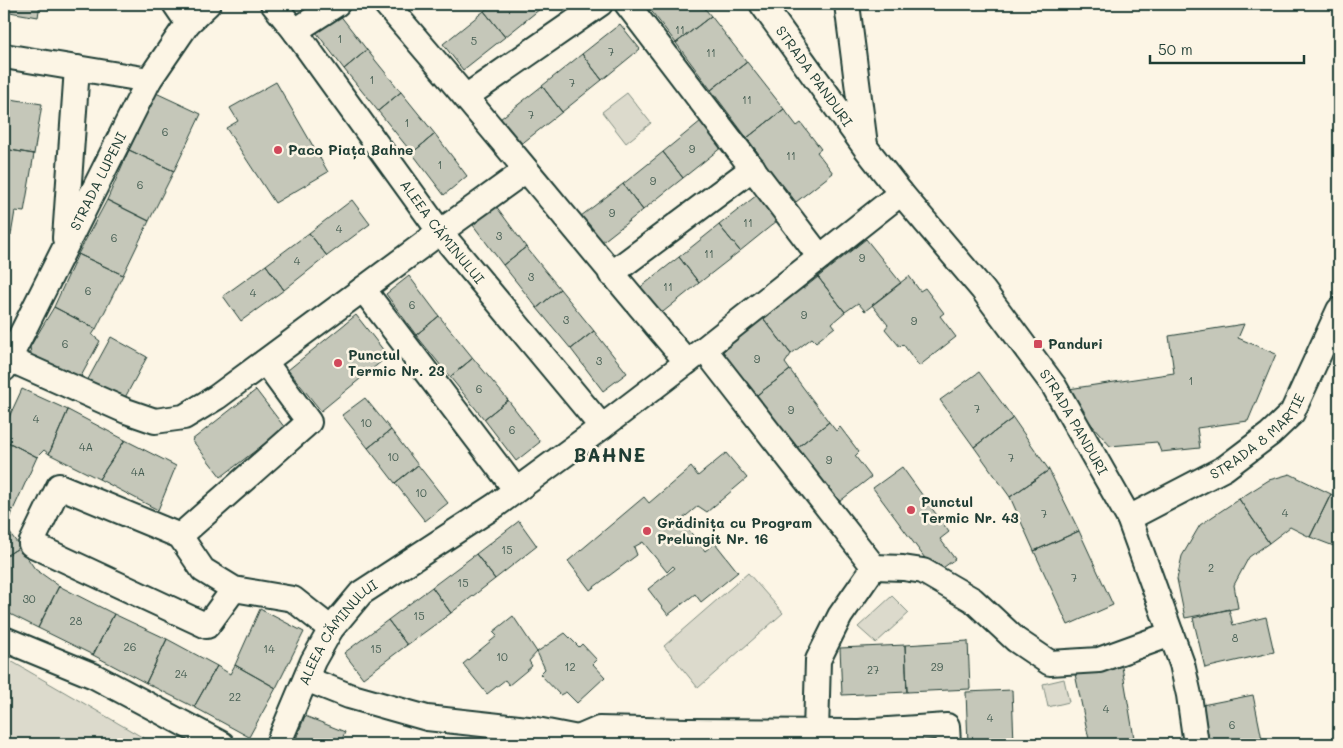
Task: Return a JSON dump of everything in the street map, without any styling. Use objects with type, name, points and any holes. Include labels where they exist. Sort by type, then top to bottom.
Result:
[{"type":"street","points":[[175,4],[188,23]]},
{"type":"street","name":"STRADA LUPENI","points":[[6,364],[149,80],[188,23],[208,4]]},
{"type":"street","name":"ALEEA CĂMINULUI","points":[[274,4],[440,232],[602,427]]},
{"type":"street","points":[[295,31],[337,4]]},
{"type":"street","points":[[386,4],[467,96],[612,274],[696,356],[874,567],[923,571],[972,600],[1016,640],[1050,663],[1099,660],[1171,634]]},
{"type":"street","points":[[467,96],[600,4]]},
{"type":"street","points":[[627,4],[820,257]]},
{"type":"street","name":"STRADA PANDURI","points":[[762,4],[865,147],[901,193],[983,290],[1054,386],[1129,518],[1182,664],[1189,695],[1196,744]]},
{"type":"street","name":"STRADA PANDURI","points":[[847,4],[865,147]]},
{"type":"street","points":[[4,56],[149,80]]},
{"type":"street","points":[[64,250],[77,68]]},
{"type":"street","points":[[612,274],[753,168]]},
{"type":"street","points":[[6,364],[126,411],[155,420],[184,417],[265,362],[526,170]]},
{"type":"street","name":"ALEEA CĂMINULUI","points":[[278,744],[313,661],[331,629],[361,593],[516,490],[602,427],[696,356],[901,193]]},
{"type":"street","points":[[363,289],[516,490]]},
{"type":"street","name":"STRADA 8 MARTIE","points":[[1129,518],[1226,468],[1270,434],[1292,413],[1339,310]]},
{"type":"street","points":[[180,536],[309,422],[265,362]]},
{"type":"street","points":[[234,589],[207,626],[31,544],[59,486],[180,536],[203,570],[234,589],[293,599],[331,629]]},
{"type":"street","points":[[816,732],[818,660],[840,616],[874,567]]},
{"type":"street","points":[[4,639],[94,676],[199,738],[222,744]]},
{"type":"street","points":[[306,679],[348,696],[427,718],[537,730],[578,741],[599,728],[859,732],[948,726],[948,744]]},
{"type":"shaded area","points":[[627,93],[651,123],[626,143],[602,112]]},
{"type":"shaded area","points":[[748,573],[783,613],[698,688],[664,646]]},
{"type":"shaded area","points":[[892,596],[909,613],[876,643],[858,627]]},
{"type":"shaded area","points":[[4,657],[154,744],[4,744]]},
{"type":"shaded area","points":[[1064,679],[1069,702],[1048,707],[1043,684]]},
{"type":"building","points":[[4,4],[40,4],[38,17],[4,11]]},
{"type":"building","points":[[279,4],[300,4],[287,14]]},
{"type":"building","points":[[494,4],[545,5],[505,37],[484,11]]},
{"type":"building","points":[[646,4],[701,4],[711,16],[676,43]]},
{"type":"building","points":[[336,10],[367,50],[344,69],[313,28]]},
{"type":"building","points":[[484,11],[505,37],[463,70],[443,44]]},
{"type":"building","points":[[711,16],[747,62],[711,90],[676,43]]},
{"type":"building","points":[[620,24],[640,49],[602,80],[582,54]]},
{"type":"building","points":[[367,50],[401,92],[378,111],[344,69]]},
{"type":"building","points":[[582,54],[602,80],[562,112],[542,86]]},
{"type":"building","points":[[747,62],[784,109],[747,138],[711,90]]},
{"type":"building","name":"Paco Piața Bahne","points":[[276,82],[328,172],[275,203],[226,128],[238,121],[230,108]]},
{"type":"building","points":[[542,86],[562,112],[520,145],[500,119]]},
{"type":"building","points":[[401,92],[435,134],[412,153],[378,111]]},
{"type":"building","points":[[156,93],[201,114],[174,171],[129,150]]},
{"type":"building","points":[[4,98],[42,104],[34,154],[4,149]]},
{"type":"building","points":[[784,109],[797,126],[801,123],[821,149],[817,152],[833,173],[796,202],[779,180],[776,183],[762,164],[764,161],[747,138]]},
{"type":"building","points":[[701,121],[722,147],[683,178],[663,152]]},
{"type":"building","points":[[435,134],[467,176],[444,195],[412,153]]},
{"type":"building","points":[[4,149],[34,154],[24,212],[15,211],[11,235],[4,234]]},
{"type":"building","points":[[129,150],[174,171],[149,221],[107,200]]},
{"type":"building","points":[[663,152],[683,178],[643,210],[623,184]]},
{"type":"building","points":[[623,184],[643,210],[601,243],[581,216]]},
{"type":"building","points":[[757,195],[777,221],[740,251],[719,225]]},
{"type":"building","points":[[107,200],[149,221],[123,275],[78,254]]},
{"type":"building","points":[[352,200],[370,224],[327,256],[309,233]]},
{"type":"building","points":[[496,206],[526,247],[503,265],[473,225]]},
{"type":"building","points":[[719,225],[740,251],[699,283],[679,257]]},
{"type":"building","points":[[309,233],[327,256],[284,290],[266,265]]},
{"type":"building","points":[[866,239],[901,283],[865,311],[858,303],[845,312],[818,277]]},
{"type":"building","points":[[526,247],[560,289],[537,308],[503,265]]},
{"type":"building","points":[[78,254],[123,275],[96,329],[54,307]]},
{"type":"building","points":[[679,257],[699,283],[658,316],[637,290]]},
{"type":"building","points":[[266,265],[284,290],[241,321],[223,296]]},
{"type":"building","points":[[409,276],[439,316],[416,335],[386,294]]},
{"type":"building","points":[[909,276],[920,291],[925,288],[944,313],[940,316],[956,337],[919,366],[903,344],[900,347],[885,329],[888,325],[872,305]]},
{"type":"building","points":[[818,277],[845,312],[832,323],[835,327],[816,342],[812,338],[791,354],[763,318],[781,305],[778,301],[800,284],[803,289]]},
{"type":"building","points":[[560,289],[594,331],[571,349],[537,308]]},
{"type":"building","points":[[54,307],[96,329],[92,335],[100,341],[78,382],[32,359],[30,347]]},
{"type":"building","name":"Punctul Termic Nr. 23","points":[[356,315],[388,356],[321,411],[288,370]]},
{"type":"building","points":[[439,316],[473,358],[450,377],[416,335]]},
{"type":"building","points":[[763,318],[791,354],[785,363],[790,370],[753,398],[721,353]]},
{"type":"building","points":[[1244,324],[1238,338],[1276,354],[1248,421],[1197,428],[1200,448],[1161,452],[1157,442],[1110,446],[1062,390],[1174,373],[1169,336]]},
{"type":"building","points":[[594,331],[627,373],[603,391],[571,349]]},
{"type":"building","points":[[111,337],[147,357],[122,403],[86,383]]},
{"type":"building","points":[[473,358],[508,400],[484,419],[450,377]]},
{"type":"building","points":[[790,370],[829,422],[793,451],[753,398]]},
{"type":"building","points":[[979,372],[1013,418],[974,447],[940,400]]},
{"type":"building","points":[[22,389],[68,410],[49,454],[44,450],[37,457],[4,440],[4,428]]},
{"type":"building","points":[[256,390],[285,428],[221,477],[192,440]]},
{"type":"building","points":[[365,398],[391,430],[368,448],[342,415]]},
{"type":"building","points":[[508,400],[540,442],[516,461],[484,419]]},
{"type":"building","points":[[68,410],[125,440],[99,479],[49,454]]},
{"type":"building","points":[[1013,418],[1049,470],[1010,497],[974,447]]},
{"type":"building","points":[[829,422],[836,431],[840,427],[859,452],[855,456],[871,477],[835,505],[793,451]]},
{"type":"building","points":[[391,430],[418,465],[395,483],[368,448]]},
{"type":"building","points":[[4,440],[37,457],[13,510],[4,507]]},
{"type":"building","points":[[125,440],[176,466],[158,510],[99,479]]},
{"type":"building","name":"Grădinița cu Program Prelungit Nr. 16","points":[[726,453],[747,478],[707,512],[698,506],[681,520],[705,551],[715,543],[738,572],[701,602],[695,594],[668,615],[648,589],[675,568],[673,566],[667,572],[643,542],[634,547],[637,555],[590,590],[568,561],[644,497],[649,503],[691,467],[698,476]]},
{"type":"building","points":[[418,465],[448,503],[425,521],[395,483]]},
{"type":"building","name":"Punctul Termic Nr. 43","points":[[902,467],[949,532],[940,539],[955,559],[936,573],[873,488]]},
{"type":"building","points":[[1049,470],[1079,531],[1034,551],[1010,497]]},
{"type":"building","points":[[1290,474],[1331,494],[1310,537],[1290,527],[1269,543],[1239,499],[1269,480]]},
{"type":"building","points":[[1331,494],[1339,499],[1339,548],[1310,537]]},
{"type":"building","points":[[1239,499],[1269,543],[1249,557],[1234,585],[1238,608],[1185,618],[1177,579],[1182,556],[1200,525]]},
{"type":"building","points":[[4,507],[13,510],[7,529],[20,547],[4,557]]},
{"type":"building","points":[[519,521],[537,546],[495,579],[476,554]]},
{"type":"building","points":[[1079,531],[1113,605],[1068,625],[1034,551]]},
{"type":"building","points":[[20,547],[35,569],[59,586],[38,628],[4,611],[4,557]]},
{"type":"building","points":[[476,554],[495,579],[451,613],[432,587]]},
{"type":"building","points":[[59,586],[114,614],[93,655],[38,628]]},
{"type":"building","points":[[432,587],[451,613],[407,645],[388,620]]},
{"type":"building","points":[[260,609],[304,632],[276,688],[235,665]]},
{"type":"building","points":[[1229,609],[1233,625],[1266,617],[1274,652],[1205,668],[1193,618]]},
{"type":"building","points":[[114,614],[167,639],[146,683],[93,655]]},
{"type":"building","points":[[513,616],[537,652],[529,661],[532,666],[509,685],[505,680],[487,694],[463,664],[497,636],[493,632]]},
{"type":"building","points":[[388,620],[407,645],[363,678],[344,653]]},
{"type":"building","points":[[565,633],[579,647],[582,644],[597,660],[593,664],[605,677],[577,703],[566,692],[560,695],[540,674],[545,669],[537,652]]},
{"type":"building","points":[[167,639],[217,666],[194,707],[146,683]]},
{"type":"building","points":[[968,641],[970,689],[907,692],[905,645]]},
{"type":"building","points":[[905,645],[907,692],[842,695],[840,648]]},
{"type":"building","points":[[1121,661],[1135,744],[1090,744],[1075,674]]},
{"type":"building","points":[[235,665],[276,688],[249,737],[194,707],[217,666],[230,674]]},
{"type":"building","points":[[1012,690],[1014,744],[968,744],[966,692]]},
{"type":"building","points":[[1253,695],[1263,744],[1210,744],[1202,705]]},
{"type":"building","points":[[305,716],[345,732],[341,742],[347,742],[346,744],[294,744]]},
{"type":"place","name":"Paco Piața Bahne","points":[[278,150]]},
{"type":"place","name":"Panduri","points":[[1038,344]]},
{"type":"place","name":"Punctul Termic Nr. 23","points":[[338,363]]},
{"type":"place","name":"Punctul Termic Nr. 43","points":[[911,510]]},
{"type":"place","name":"Grădinița cu Program Prelungit Nr. 16","points":[[647,531]]},
{"type":"district","name":"BAHNE","points":[[610,455]]}]
